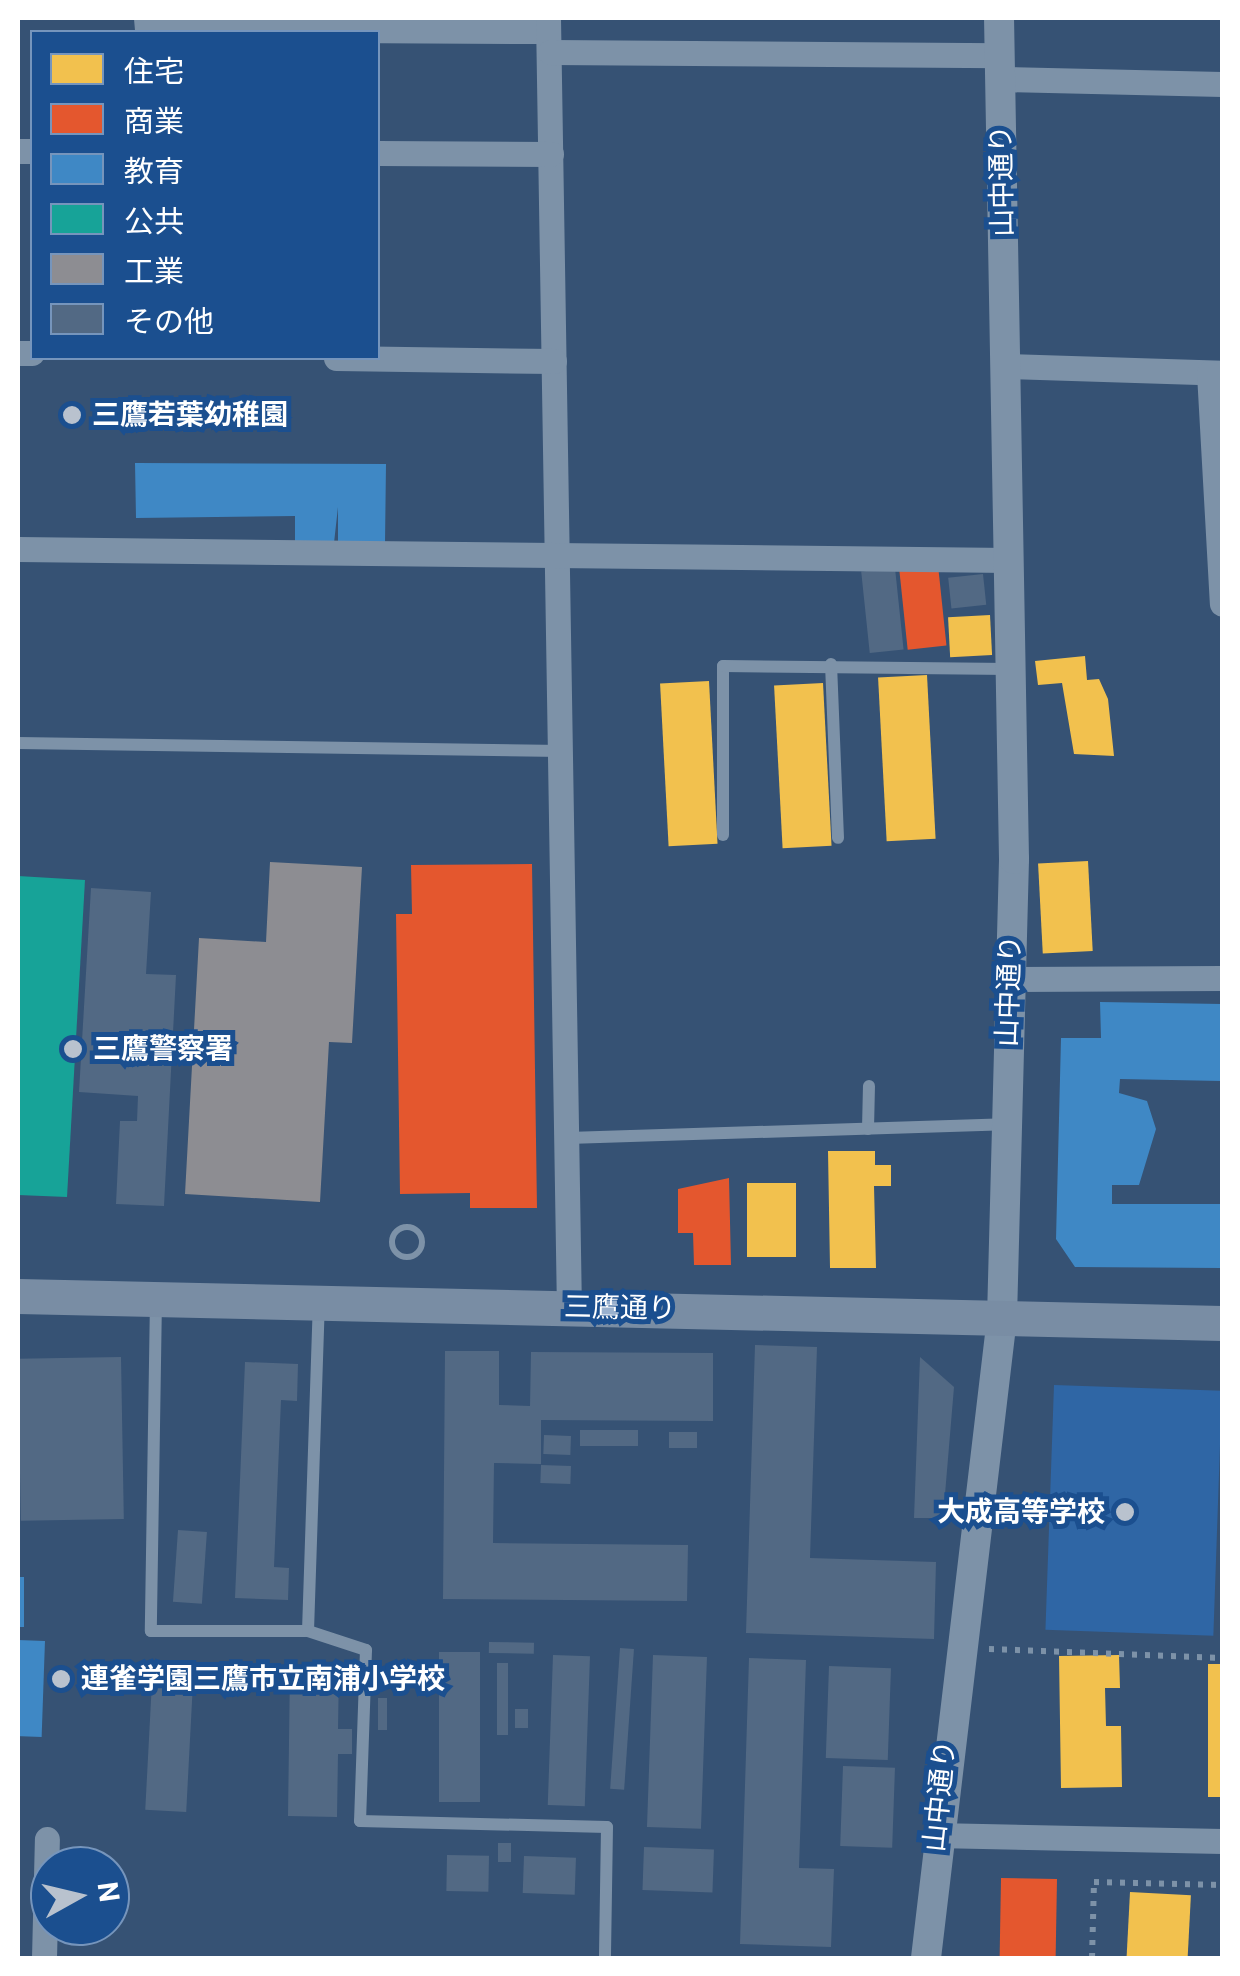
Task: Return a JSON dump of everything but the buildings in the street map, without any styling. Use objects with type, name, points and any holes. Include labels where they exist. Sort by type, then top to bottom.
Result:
[{"type":"main road","name":"三鷹通り","points":[[18,1296],[1222,1323]]},
{"type":"street","points":[[146,18],[147,29],[227,30]]},
{"type":"street","name":"山中通り","points":[[926,1958],[956,1648],[982,1526],[1002,1318],[1010,669],[999,18]]},
{"type":"street","points":[[380,32],[549,34],[1222,84]]},
{"type":"street","points":[[549,34],[569,1306]]},
{"type":"street","points":[[380,153],[551,154]]},
{"type":"street","points":[[380,358],[554,360]]},
{"type":"street","points":[[1004,366],[1216,373],[1222,604]]},
{"type":"street","points":[[18,549],[1009,560]]},
{"type":"street","points":[[1008,978],[1222,978]]},
{"type":"street","points":[[935,1835],[1222,1842]]},
{"type":"street","points":[[44,1958],[47,1839]]},
{"type":"lane","points":[[832,664],[838,838]]},
{"type":"lane","points":[[723,835],[724,666],[832,664],[1010,669]]},
{"type":"lane","points":[[18,743],[562,752]]},
{"type":"lane","points":[[868,1129],[869,1086]]},
{"type":"lane","points":[[568,1138],[1006,1124]]},
{"type":"lane","points":[[156,1299],[151,1631],[308,1630],[366,1650],[360,1821],[606,1827],[605,1958]]},
{"type":"lane","points":[[308,1630],[320,1302]]},
{"type":"path","points":[[393,1250],[415,1255],[419,1234],[400,1228],[393,1250],[394,1262]]},
{"type":"path","points":[[956,1648],[1222,1658]]},
{"type":"path","points":[[1092,1958],[1094,1882],[1222,1885]]},
{"type":"shaded area","name":"大成高等学校","points":[[1054,1385],[1222,1391],[1213,1636],[1045,1630]]},
{"type":"place","name":"三鷹若葉幼稚園","points":[[72,415]]},
{"type":"place","name":"三鷹警察署","points":[[73,1049]]},
{"type":"place","name":"大成高等学校","points":[[1125,1512]]},
{"type":"place","name":"連雀学園三鷹市立南浦小学校","points":[[61,1679]]}]
